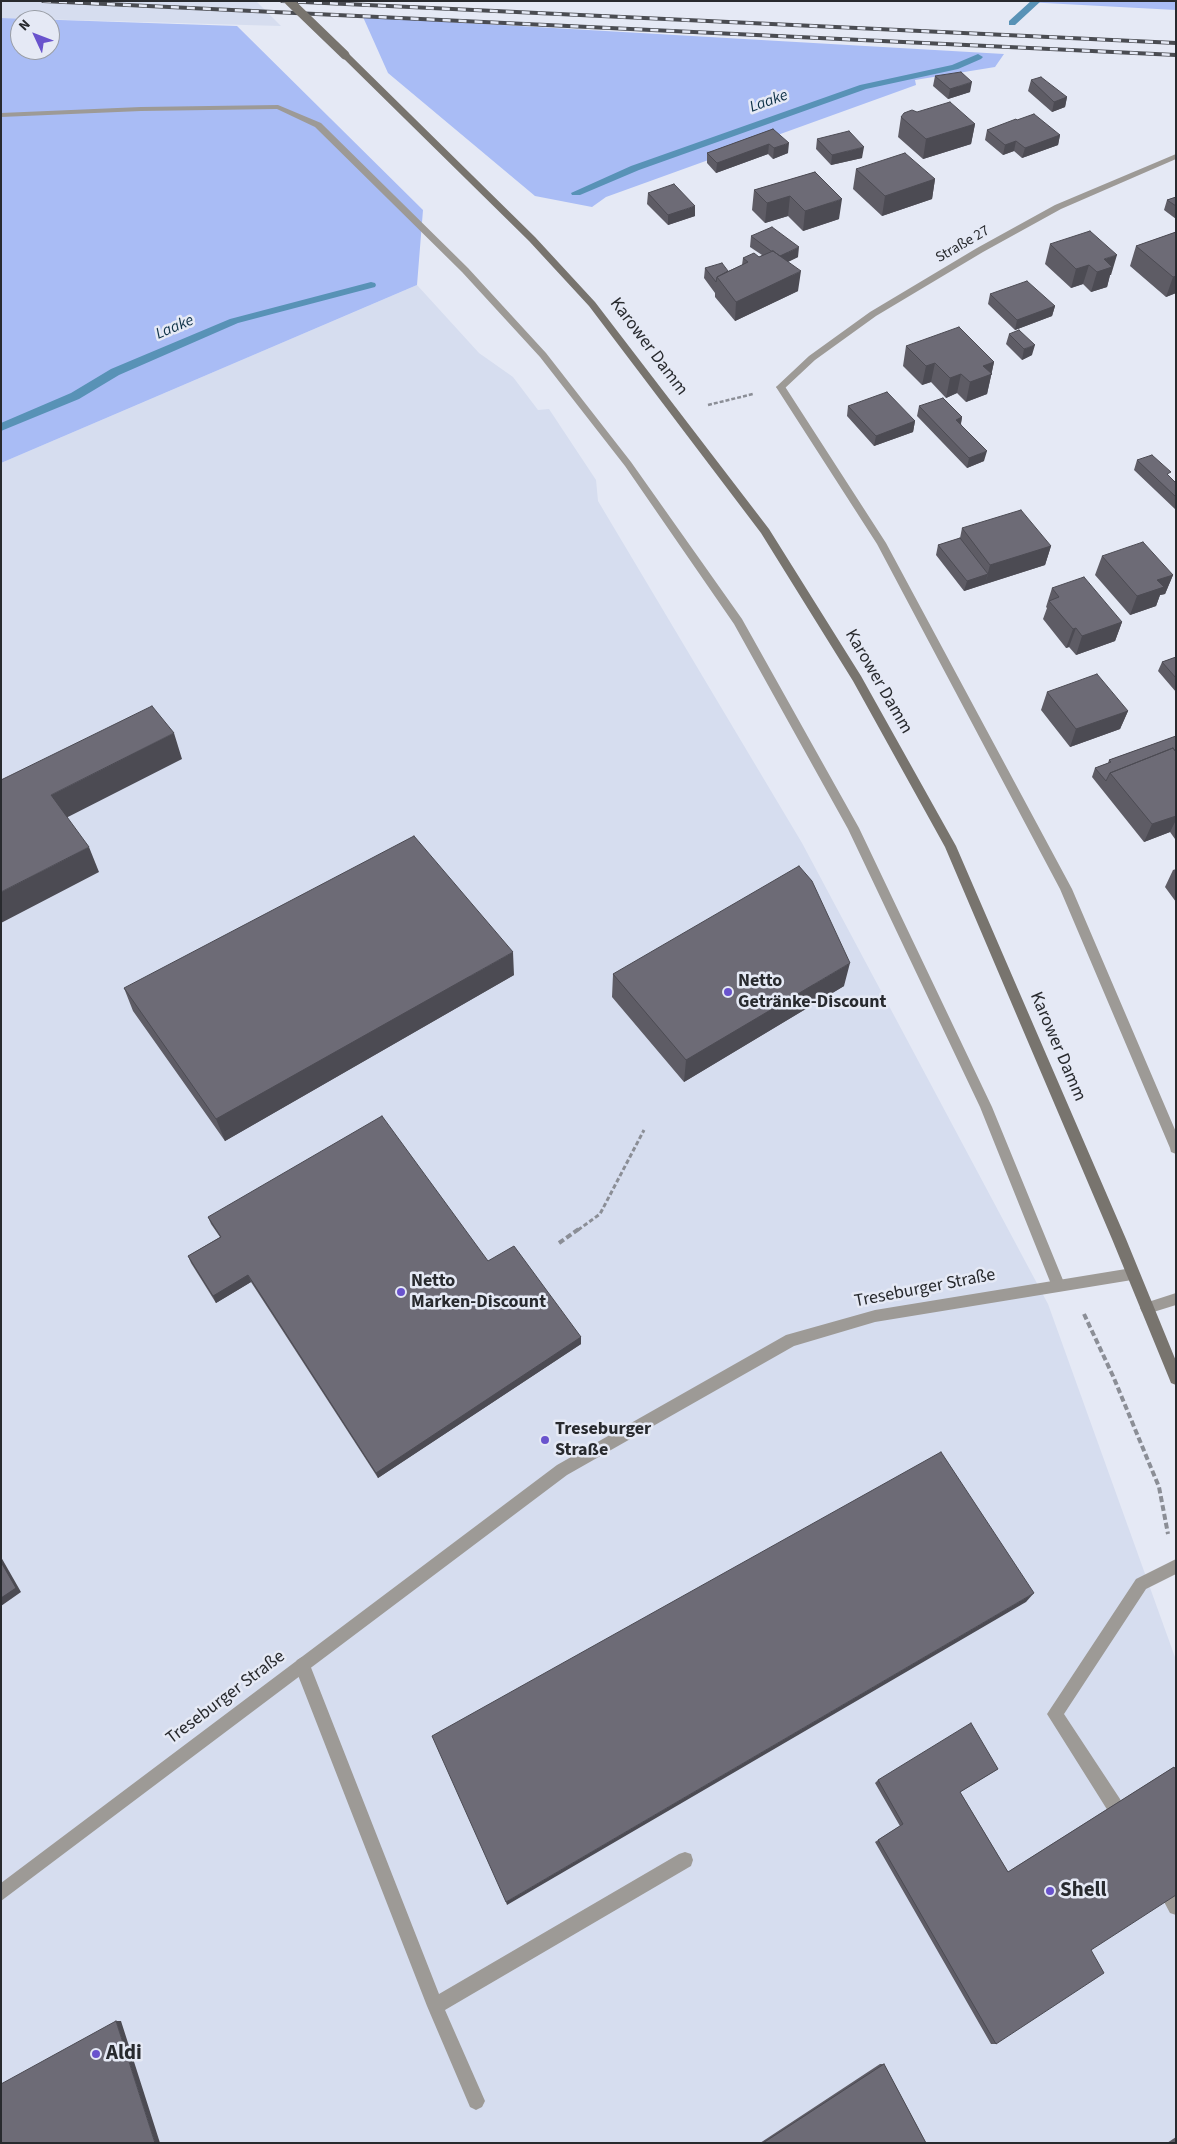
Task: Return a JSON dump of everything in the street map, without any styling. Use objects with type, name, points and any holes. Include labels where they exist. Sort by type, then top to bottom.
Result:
[{"type":"main road","name":"Karower Damm","points":[[289,1],[532,239],[592,304],[765,531],[857,679],[950,846],[1119,1239],[1176,1378]]},
{"type":"street","points":[[1,115],[141,109],[278,107],[318,125],[465,270],[555,370],[628,464],[738,622],[854,828],[986,1107],[1058,1285]]},
{"type":"street","name":"Straße 27","points":[[781,387],[812,358],[873,314],[980,250],[1058,207],[1176,156]]},
{"type":"street","points":[[781,387],[881,543],[956,680],[1066,889],[1176,1148]]},
{"type":"street","name":"Treseburger Straße","points":[[1,1893],[562,1470],[791,1340],[874,1316],[1132,1274]]},
{"type":"street","points":[[1147,1308],[1176,1299]]},
{"type":"street","points":[[1114,1805],[1055,1714],[1141,1584],[1175,1566]]},
{"type":"street","points":[[302,1665],[435,2006],[476,2101]]},
{"type":"street","points":[[435,2006],[684,1860]]},
{"type":"path","points":[[708,405],[781,387]]},
{"type":"path","points":[[559,1243],[600,1214],[644,1130]]},
{"type":"path","points":[[1083,1282],[1078,1303],[1113,1376],[1159,1487],[1175,1566]]},
{"type":"shaded area","points":[[1,1],[256,1],[281,26],[60,20],[60,10],[10,10],[10,18],[1,18]]},
{"type":"shaded area","points":[[1007,1],[1176,1],[1176,10]]},
{"type":"shaded area","points":[[363,17],[1004,54],[995,67],[915,80],[916,85],[606,197],[592,207],[535,196],[388,73]]},
{"type":"shaded area","points":[[1,18],[10,18],[10,60],[60,60],[60,20],[237,26],[423,210],[417,285],[1,463]]},
{"type":"shaded area","points":[[417,285],[479,353],[513,377],[538,410],[549,409],[596,480],[598,501],[802,843],[1048,1304],[1176,1660],[1176,2143],[1,2143],[1,463]]},
{"type":"building","points":[[961,72],[972,82],[950,89],[935,76]]},
{"type":"building","points":[[1041,77],[1067,97],[1054,102],[1031,80]]},
{"type":"building","points":[[950,102],[975,124],[926,139],[901,117],[904,113],[912,110],[917,112]]},
{"type":"building","points":[[1034,114],[1060,135],[1025,148],[1016,141],[1005,145],[987,130],[1016,119]]},
{"type":"building","points":[[773,129],[789,143],[774,148],[769,144],[717,163],[707,153]]},
{"type":"building","points":[[849,131],[864,147],[832,155],[817,139]]},
{"type":"building","points":[[905,153],[935,179],[885,196],[856,169]]},
{"type":"building","points":[[815,172],[842,199],[805,211],[790,196],[767,203],[754,190]]},
{"type":"building","points":[[674,184],[695,206],[668,215],[648,193]]},
{"type":"building","points":[[1176,197],[1176,206],[1167,200]]},
{"type":"building","points":[[772,227],[799,247],[780,256],[751,236]]},
{"type":"building","points":[[1090,231],[1117,255],[1104,259],[1112,267],[1097,272],[1089,265],[1076,269],[1050,244]]},
{"type":"building","points":[[1176,232],[1176,276],[1173,277],[1136,246]]},
{"type":"building","points":[[773,251],[801,271],[736,302],[717,277],[748,262],[743,258],[754,253],[759,257]]},
{"type":"building","points":[[722,263],[728,271],[717,277],[716,282],[705,268]]},
{"type":"building","points":[[1027,281],[1055,306],[1017,320],[990,294]]},
{"type":"building","points":[[959,327],[994,362],[983,366],[992,374],[970,382],[961,374],[950,378],[935,363],[926,366],[906,346]]},
{"type":"building","points":[[1019,330],[1035,345],[1024,349],[1009,334]]},
{"type":"building","points":[[887,392],[915,421],[876,436],[848,406]]},
{"type":"building","points":[[943,398],[962,417],[956,420],[987,451],[969,458],[919,406]]},
{"type":"building","points":[[1152,455],[1171,472],[1167,474],[1176,483],[1176,497],[1137,460]]},
{"type":"building","points":[[1021,510],[1051,546],[990,565],[962,528]]},
{"type":"building","points":[[960,538],[988,574],[967,581],[938,545]]},
{"type":"building","points":[[1143,542],[1173,575],[1157,580],[1164,587],[1137,596],[1102,556]]},
{"type":"building","points":[[1084,577],[1122,622],[1082,636],[1076,628],[1073,629],[1049,601],[1059,597],[1052,588]]},
{"type":"building","points":[[1176,657],[1176,678],[1162,662]]},
{"type":"building","points":[[1097,674],[1128,711],[1076,729],[1047,692]]},
{"type":"building","points":[[152,706],[174,733],[51,795],[89,847],[1,892],[1,780]]},
{"type":"building","points":[[1176,736],[1176,752],[1173,748],[1110,773],[1106,781],[1095,768],[1111,762],[1109,760]]},
{"type":"building","points":[[1173,748],[1176,752],[1176,816],[1152,824],[1110,773]]},
{"type":"building","points":[[414,836],[513,952],[216,1119],[124,988]]},
{"type":"building","name":"Netto Getränke-Discount","points":[[799,866],[812,881],[850,963],[686,1060],[613,974]]},
{"type":"building","name":"Netto Marken-Discount","points":[[382,1116],[488,1261],[514,1246],[581,1337],[376,1473],[248,1275],[213,1296],[188,1256],[221,1237],[208,1217]]},
{"type":"building","points":[[941,1452],[1034,1593],[506,1902],[432,1736]]},
{"type":"building","points":[[1,1562],[16,1588],[1,1598]]},
{"type":"building","points":[[971,1723],[998,1769],[960,1792],[1008,1872],[1174,1767],[1176,1770],[1176,1895],[1091,1950],[1104,1973],[996,2044],[878,1840],[903,1824],[878,1780]]},
{"type":"building","name":"Aldi","points":[[116,2021],[155,2143],[1,2143],[1,2084]]},
{"type":"building","points":[[884,2064],[926,2143],[763,2143]]},
{"type":"waterway","name":"Laake","points":[[1012,23],[1037,1]]},
{"type":"waterway","name":"Laake","points":[[576,193],[635,168],[863,87],[955,67],[978,57]]},
{"type":"waterway","name":"Laake","points":[[1,427],[75,396],[115,372],[234,321],[371,285]]},
{"type":"railway","points":[[43,1],[1176,55]]},
{"type":"railway","points":[[282,1],[1176,43]]},
{"type":"place","name":"Netto Getränke-Discount","points":[[728,992]]},
{"type":"place","name":"Netto Marken-Discount","points":[[401,1292]]},
{"type":"place","name":"Treseburger Straße","points":[[545,1440]]},
{"type":"place","name":"Shell","points":[[1050,1891]]},
{"type":"place","name":"Aldi","points":[[96,2054]]}]
